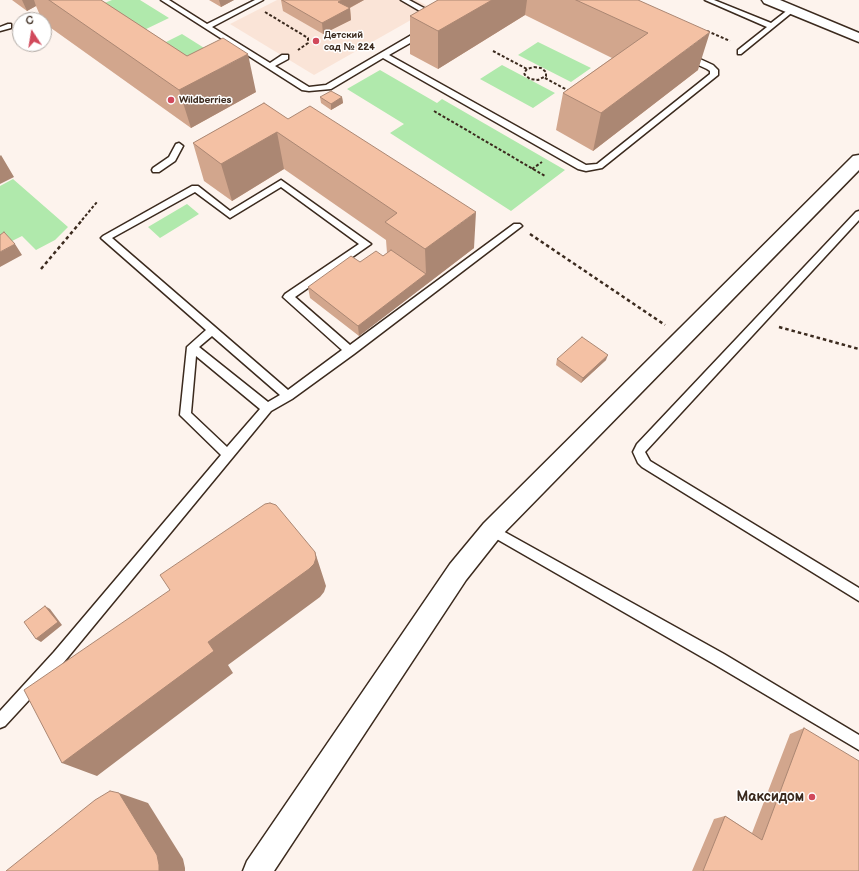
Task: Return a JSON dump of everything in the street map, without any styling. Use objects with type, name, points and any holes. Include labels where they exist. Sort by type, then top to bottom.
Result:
[{"type":"street","points":[[769,0],[859,38]]},
{"type":"street","points":[[257,871],[458,572],[492,530],[859,160]]},
{"type":"lane","points":[[164,0],[305,88],[321,89],[328,87],[443,20],[404,0]]},
{"type":"lane","points":[[206,27],[260,0]]},
{"type":"lane","points":[[708,0],[772,26]]},
{"type":"lane","points":[[252,4],[260,9]]},
{"type":"lane","points":[[743,50],[791,10]]},
{"type":"lane","points":[[0,29],[8,26]]},
{"type":"lane","points":[[383,55],[581,167],[591,168],[599,166],[714,75],[714,70],[710,67],[681,54]]},
{"type":"lane","points":[[269,66],[285,57]]},
{"type":"lane","points":[[156,170],[172,159],[179,146]]},
{"type":"lane","points":[[288,396],[106,238],[196,188],[230,215],[281,183],[366,244],[288,297],[350,351]]},
{"type":"lane","points":[[859,214],[641,447],[640,456],[646,464],[859,595]]},
{"type":"lane","points":[[0,721],[59,657],[267,408],[288,396],[518,226]]},
{"type":"lane","points":[[213,330],[192,347],[185,415],[228,455]]},
{"type":"lane","points":[[192,347],[267,408]]},
{"type":"lane","points":[[492,530],[719,659],[859,743]]},
{"type":"path","points":[[260,9],[308,38],[308,43],[305,46],[285,57]]},
{"type":"path","points":[[702,29],[743,50]]},
{"type":"path","points":[[493,51],[527,69],[534,67],[541,68],[547,74],[545,78]]},
{"type":"path","points":[[527,69],[524,73],[530,79],[538,80],[545,78],[571,92]]},
{"type":"path","points":[[434,111],[545,176]]},
{"type":"path","points":[[532,169],[545,159]]},
{"type":"path","points":[[41,269],[97,202]]},
{"type":"path","points":[[518,226],[683,338]]},
{"type":"path","points":[[759,321],[859,349]]},
{"type":"shaded area","name":"Детский сад № 224","points":[[277,0],[416,0],[432,8],[314,75],[230,24]]},
{"type":"green space","points":[[112,0],[140,0],[169,18],[142,31],[102,4]]},
{"type":"green space","points":[[182,34],[209,51],[188,62],[162,44]]},
{"type":"green space","points":[[538,42],[591,68],[571,82],[518,55]]},
{"type":"green space","points":[[502,65],[555,93],[533,108],[480,79]]},
{"type":"green space","points":[[380,70],[437,103],[442,99],[565,170],[511,211],[390,133],[404,124],[347,89]]},
{"type":"green space","points":[[13,179],[68,227],[55,240],[36,250],[22,236],[0,247],[0,186]]},
{"type":"green space","points":[[187,204],[199,214],[160,238],[148,227]]},
{"type":"building","points":[[49,0],[101,0],[187,56],[223,38],[248,54],[179,90]]},
{"type":"building","points":[[282,0],[342,0],[338,2],[350,8],[322,23]]},
{"type":"building","points":[[438,0],[492,0],[438,31],[410,16]]},
{"type":"building","points":[[576,0],[638,0],[710,32],[601,113],[563,93],[648,33]]},
{"type":"building","points":[[331,91],[342,97],[331,104],[320,97]]},
{"type":"building","points":[[264,103],[288,119],[310,106],[476,212],[425,249],[385,222],[397,213],[277,132],[221,164],[193,143]]},
{"type":"building","points":[[4,232],[15,244],[0,252],[0,235]]},
{"type":"building","points":[[391,250],[426,274],[358,326],[308,287],[351,256],[360,262],[376,251],[383,256]]},
{"type":"building","points":[[582,337],[608,355],[583,378],[557,359]]},
{"type":"building","points":[[270,503],[276,505],[315,552],[316,558],[314,564],[208,642],[214,651],[62,763],[24,690],[170,590],[160,575],[265,504]]},
{"type":"building","points":[[45,606],[58,622],[36,639],[24,622]]},
{"type":"building","name":"Максидом","points":[[804,728],[859,761],[859,871],[703,871],[725,816],[762,840]]},
{"type":"building","points":[[110,791],[119,793],[157,855],[159,871],[6,871],[95,800]]},
{"type":"place","name":"Детский сад № 224","points":[[316,41]]},
{"type":"place","name":"Wildberries","points":[[171,100]]},
{"type":"place","name":"Максидом","points":[[812,797]]}]
